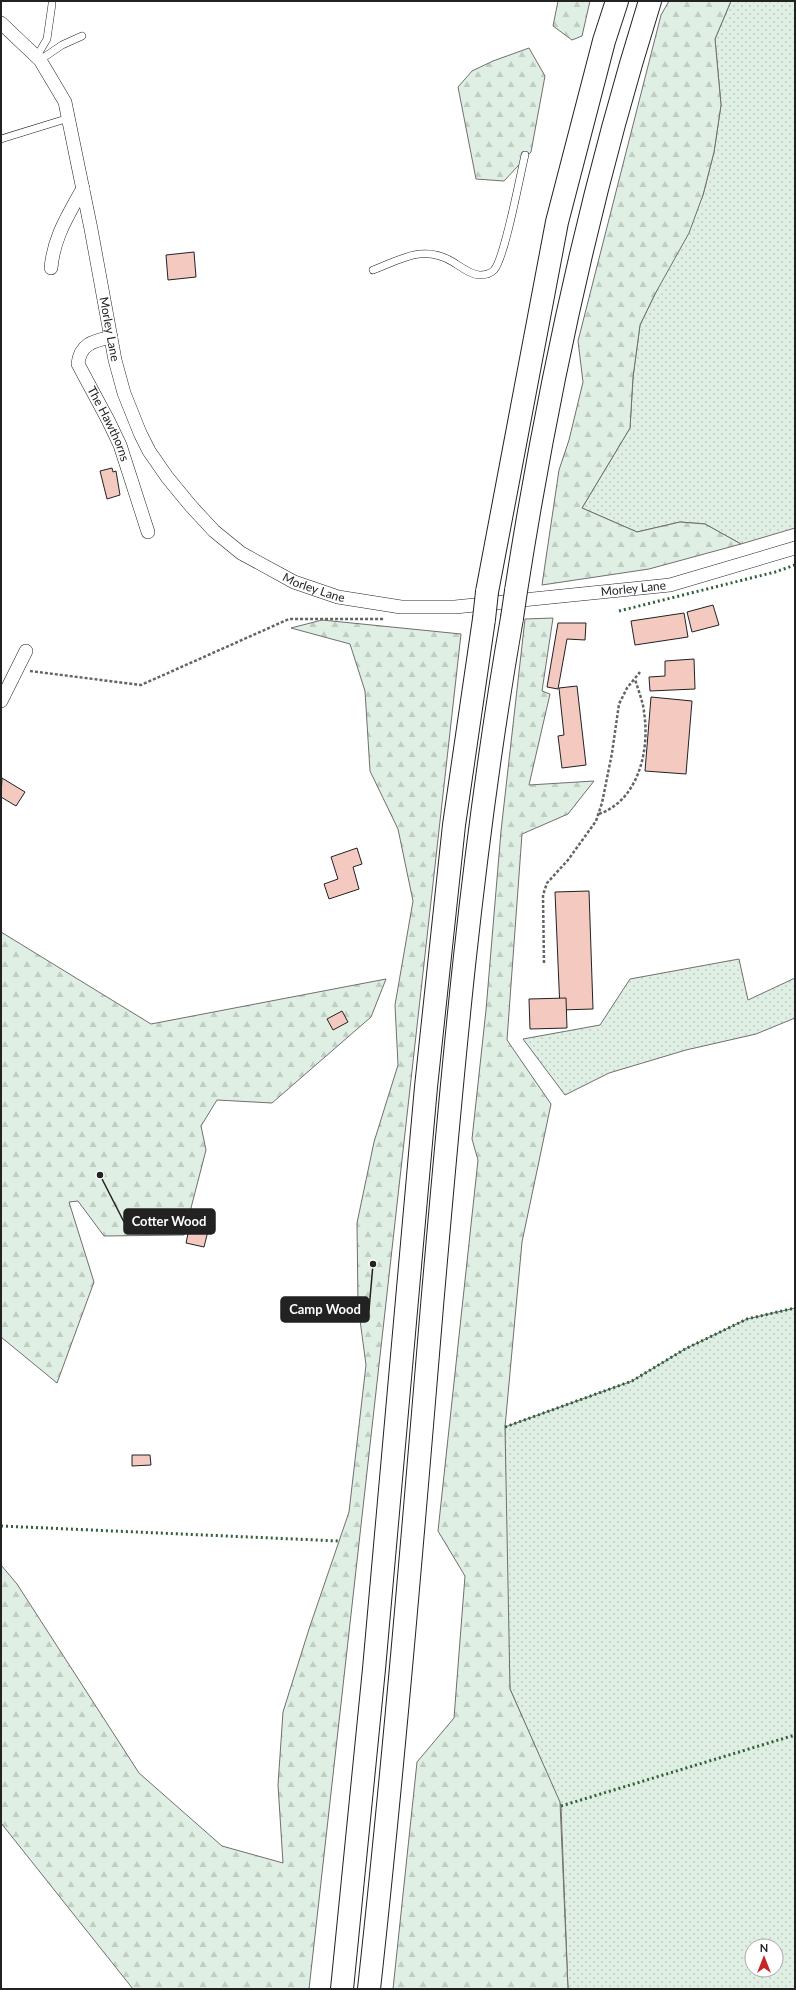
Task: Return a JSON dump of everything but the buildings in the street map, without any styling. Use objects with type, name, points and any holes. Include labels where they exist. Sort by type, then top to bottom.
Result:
[{"type":"highway","points":[[342,1989],[374,1669],[428,1071],[454,825],[487,592],[557,222],[604,41],[617,1]]},
{"type":"highway","points":[[369,1989],[398,1708],[441,1202],[462,988],[494,719],[512,618],[530,499],[568,319],[595,201],[650,1]]},
{"type":"street","name":"Morley Lane","points":[[1,23],[38,58],[65,102],[111,337],[124,393],[140,433],[149,451],[167,477],[190,505],[228,542],[255,562],[294,582],[338,597],[401,607],[455,607],[670,586],[795,548]]},
{"type":"street","points":[[51,268],[53,249],[60,230],[83,188]]},
{"type":"street","name":"The Hawthorns","points":[[111,337],[96,340],[85,346],[79,355],[78,364],[120,445],[148,532]]},
{"type":"street","points":[[1,701],[26,651]]},
{"type":"lane","points":[[38,58],[47,39],[52,4]]},
{"type":"lane","points":[[38,58],[82,36]]},
{"type":"lane","points":[[1,139],[69,118]]},
{"type":"lane","points":[[373,270],[420,253],[430,252],[443,256],[471,273],[479,276],[487,275],[494,269],[504,245],[525,155]]},
{"type":"path","points":[[15,674],[29,671],[141,685],[289,619],[389,620]]},
{"type":"path","points":[[544,963],[543,895],[547,883],[587,836],[599,814],[612,752],[619,704],[627,688],[640,672]]},
{"type":"path","points":[[599,814],[610,810],[621,801],[634,784],[646,746],[644,712],[635,679]]},
{"type":"green space","points":[[558,1],[590,1],[582,36],[572,40],[553,26]]},
{"type":"green space","points":[[669,1],[731,1],[715,39],[721,105],[714,152],[703,195],[689,233],[655,294],[640,325],[633,377],[630,428],[582,508],[637,532],[680,522],[705,524],[741,544],[649,569],[542,585],[559,470],[569,440],[583,382],[578,341],[661,15]]},
{"type":"green space","points":[[731,1],[795,1],[795,528],[741,544],[705,524],[680,522],[637,532],[582,508],[630,428],[633,377],[640,325],[703,195],[714,152],[721,105],[715,39]]},
{"type":"green space","points":[[529,48],[545,76],[531,152],[504,181],[476,179],[458,87],[472,71],[493,61]]},
{"type":"green space","points":[[553,618],[542,691],[550,694],[529,785],[594,781],[568,814],[522,834],[507,1040],[551,1104],[522,1242],[505,1427],[510,1689],[560,1802],[568,1989],[393,1989],[417,1762],[454,1718],[465,1576],[438,1531],[478,1160],[472,1139],[486,1010],[501,831],[525,619]]},
{"type":"green space","points":[[322,620],[461,634],[309,1989],[133,1989],[1,1823],[1,1565],[17,1584],[139,1773],[222,1846],[283,1863],[278,1785],[283,1712],[309,1629],[349,1512],[366,1365],[358,1305],[357,1223],[374,1142],[398,1065],[395,1005],[413,901],[398,829],[370,771],[365,691],[350,644],[291,628]]},
{"type":"green space","points":[[1,932],[151,1024],[386,979],[371,1017],[272,1103],[217,1100],[201,1126],[206,1150],[184,1235],[104,1236],[78,1201],[69,1202],[94,1282],[57,1383],[1,1337]]},
{"type":"green space","points":[[739,959],[748,1000],[795,978],[795,1018],[756,1034],[686,1050],[609,1073],[565,1095],[523,1039],[600,1025],[630,979]]},
{"type":"green space","points":[[795,1308],[795,1989],[568,1989],[561,1806],[510,1689],[504,1577],[505,1427],[632,1381],[685,1349],[747,1319]]},
{"type":"hedge","points":[[619,611],[775,572],[795,565]]},
{"type":"hedge","points":[[505,1427],[632,1381],[685,1349],[747,1319],[795,1308]]},
{"type":"hedge","points":[[1,1526],[339,1541]]},
{"type":"hedge","points":[[561,1806],[795,1735]]},
{"type":"place","name":"Cotter Wood","points":[[100,1175]]},
{"type":"place","name":"Camp Wood","points":[[373,1264]]}]
